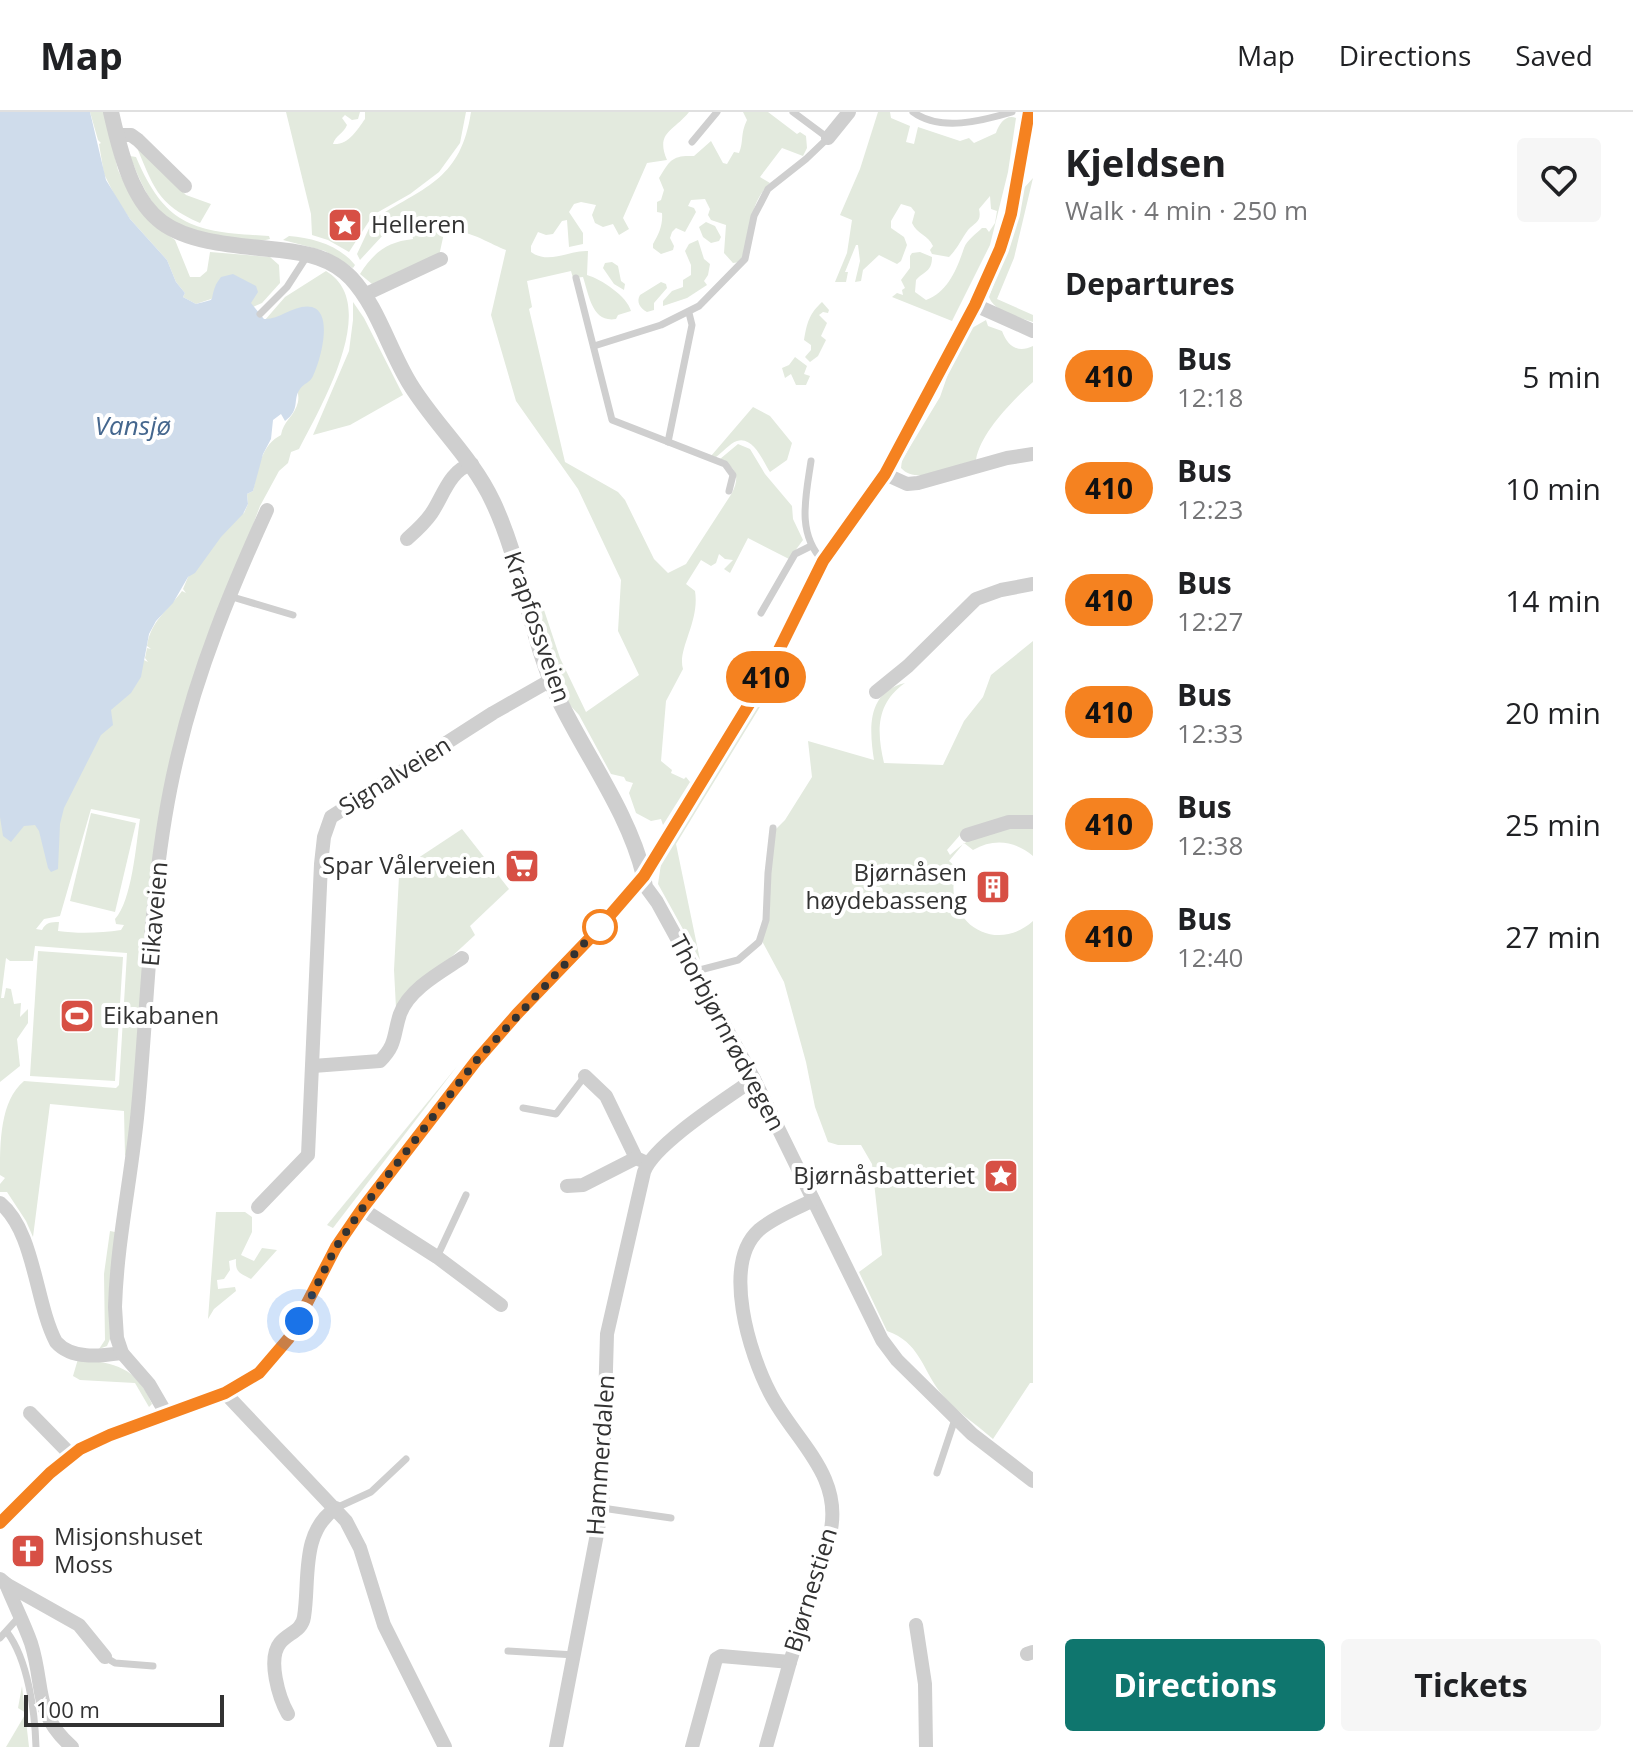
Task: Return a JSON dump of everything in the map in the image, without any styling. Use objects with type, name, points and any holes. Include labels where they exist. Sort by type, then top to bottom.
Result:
[{"type":"street","name":"Krapfossveien","points":[[111,112],[127,172],[151,213],[164,225],[189,238],[213,244],[308,254],[332,263],[350,277],[364,295],[409,383],[472,464],[493,503],[507,536],[551,680],[630,836],[644,876]]},
{"type":"street","points":[[828,138],[849,112]]},
{"type":"street","points":[[0,1523],[71,1455],[110,1435],[225,1393],[259,1373],[289,1338],[336,1247],[362,1209],[476,1061],[644,876],[765,678],[823,561],[885,474],[975,305],[1000,249],[1011,214],[1029,112]]},
{"type":"street","points":[[116,135],[124,134],[138,140],[185,186]]},
{"type":"street","points":[[364,295],[441,259]]},
{"type":"street","points":[[975,305],[1033,331]]},
{"type":"street","points":[[885,474],[907,484],[918,483],[1007,458],[1033,454]]},
{"type":"street","points":[[407,539],[432,513],[451,478],[464,466],[472,464]]},
{"type":"street","name":"Eikaveien","points":[[122,1353],[117,1338],[115,1290],[137,1117],[159,858],[177,755],[198,683],[229,596],[267,510]]},
{"type":"street","points":[[876,692],[976,599],[1033,584]]},
{"type":"street","name":"Signalveien","points":[[258,1207],[308,1155],[321,864],[324,837],[331,817],[493,713],[551,680]]},
{"type":"street","points":[[967,835],[1009,822],[1033,822]]},
{"type":"street","name":"Thorbjørnrødvegen","points":[[644,876],[646,887],[754,1079],[882,1340],[897,1360],[960,1422],[997,1455],[1033,1481]]},
{"type":"street","points":[[313,1066],[380,1061],[392,1049],[400,1012],[411,997],[462,958]]},
{"type":"street","points":[[585,1076],[606,1096],[642,1160]]},
{"type":"street","points":[[567,1186],[583,1185],[642,1160],[754,1079]]},
{"type":"street","name":"Hammerdalen","points":[[556,1747],[602,1508],[607,1334],[642,1160]]},
{"type":"street","name":"Bjørnestien","points":[[766,1747],[830,1534],[832,1497],[820,1468],[770,1393],[758,1365],[744,1311],[740,1274],[746,1250],[759,1231],[813,1200]]},
{"type":"street","points":[[0,1203],[12,1216],[22,1237],[56,1342],[62,1349],[76,1354],[104,1356],[122,1353],[149,1384],[167,1415]]},
{"type":"street","points":[[362,1209],[437,1257],[501,1305]]},
{"type":"street","points":[[225,1393],[336,1508],[360,1548],[384,1625],[445,1747]]},
{"type":"street","points":[[30,1413],[71,1455]]},
{"type":"street","points":[[288,1714],[277,1690],[276,1651],[280,1643],[302,1625],[306,1571],[314,1539],[324,1517],[336,1508]]},
{"type":"street","points":[[3,1582],[36,1663],[46,1715],[56,1732],[72,1747]]},
{"type":"street","points":[[3,1582],[79,1625],[105,1657]]},
{"type":"street","points":[[916,1625],[925,1684],[926,1747]]},
{"type":"street","points":[[692,1747],[716,1659],[721,1656],[790,1662]]},
{"type":"lane","points":[[692,142],[717,112]]},
{"type":"lane","points":[[594,346],[689,313],[745,259],[754,216],[768,189],[828,138],[793,112]]},
{"type":"lane","points":[[913,112],[926,119],[960,123],[1012,112]]},
{"type":"lane","points":[[260,314],[299,272],[308,254]]},
{"type":"lane","points":[[576,278],[612,420],[725,464],[733,475],[729,491]]},
{"type":"lane","points":[[668,442],[692,325],[689,313]]},
{"type":"lane","points":[[811,461],[805,519],[811,546],[823,561]]},
{"type":"lane","points":[[761,613],[795,554],[811,546]]},
{"type":"lane","points":[[229,596],[293,615]]},
{"type":"lane","points":[[696,971],[738,960],[759,942],[766,920],[773,828]]},
{"type":"lane","points":[[523,1108],[556,1114],[585,1076]]},
{"type":"lane","points":[[437,1257],[466,1195]]},
{"type":"lane","points":[[937,1473],[953,1430],[960,1422]]},
{"type":"lane","points":[[336,1508],[371,1492],[406,1459]]},
{"type":"lane","points":[[602,1508],[671,1518]]},
{"type":"lane","points":[[0,1638],[19,1617]]},
{"type":"lane","points":[[7,1632],[23,1660],[36,1747]]},
{"type":"lane","points":[[508,1651],[575,1655]]},
{"type":"lane","points":[[105,1657],[115,1663],[153,1666]]},
{"type":"shaded area","points":[[90,112],[104,112],[118,170],[132,199],[154,225],[175,240],[190,277],[200,277],[207,271],[210,252],[270,257],[279,265],[280,283],[262,303],[253,307],[255,309],[214,298],[196,304],[183,297],[185,293],[176,282],[167,260],[117,200],[104,174],[101,143]]},
{"type":"shaded area","points":[[286,112],[360,112],[358,119],[352,120],[345,115],[342,118],[347,125],[333,144],[339,144],[352,136],[365,119],[365,112],[466,112],[460,143],[439,172],[410,194],[373,215],[349,252],[312,235],[311,214]]},
{"type":"shaded area","points":[[471,112],[689,112],[665,138],[663,143],[667,160],[647,163],[623,218],[629,229],[619,235],[613,224],[603,227],[595,223],[592,215],[596,205],[581,202],[574,204],[569,212],[583,233],[583,244],[569,247],[567,220],[562,221],[553,234],[538,232],[531,246],[531,252],[545,257],[588,251],[587,275],[613,289],[631,311],[618,315],[616,319],[602,317],[593,306],[583,277],[573,278],[571,271],[527,281],[532,307],[529,309],[565,462],[618,492],[654,559],[668,573],[686,564],[732,493],[735,473],[720,459],[738,444],[750,449],[765,474],[792,506],[793,519],[803,540],[789,559],[748,538],[730,573],[724,569],[733,560],[719,554],[716,563],[711,566],[701,560],[686,584],[695,591],[696,602],[683,653],[683,669],[666,701],[661,761],[672,770],[671,773],[684,779],[686,777],[690,782],[663,825],[661,819],[651,821],[636,813],[629,793],[633,783],[611,774],[579,715],[568,703],[559,685],[539,619],[543,607],[560,658],[586,712],[639,675],[618,631],[621,580],[578,489],[516,401],[491,315],[506,250],[467,233],[451,231],[444,233],[439,256],[372,284],[360,274],[382,249],[413,239],[410,221],[402,221],[401,216],[383,218],[384,234],[360,260],[357,254],[377,217],[426,188],[450,166],[466,134]]},
{"type":"shaded area","points":[[743,112],[768,112],[797,134],[800,132],[806,136],[807,148],[803,156],[782,148],[760,177],[770,183],[753,211],[740,262],[733,263],[724,253],[726,225],[711,220],[705,199],[691,200],[688,206],[696,212],[685,232],[676,228],[670,238],[673,250],[661,254],[653,248],[662,222],[662,213],[657,212],[657,202],[661,200],[664,190],[659,178],[672,160],[694,156],[711,141],[723,163],[727,164],[734,152],[739,153],[747,120]]},
{"type":"shaded area","points":[[878,112],[890,112],[891,118],[910,126],[906,142],[914,144],[918,127],[960,141],[969,138],[974,143],[996,133],[1006,119],[1016,118],[1008,172],[990,245],[952,321],[892,297],[897,293],[903,295],[905,288],[901,280],[910,268],[912,253],[920,252],[932,257],[929,268],[916,280],[915,292],[926,300],[946,286],[967,242],[982,228],[989,232],[995,223],[997,211],[991,209],[990,196],[979,209],[979,219],[949,257],[932,254],[931,242],[912,223],[915,212],[901,204],[891,221],[891,228],[904,237],[907,245],[901,261],[897,264],[879,255],[863,270],[861,281],[855,282],[860,261],[856,245],[845,272],[848,272],[846,282],[835,282],[847,253],[852,220],[840,215],[860,169]]},
{"type":"shaded area","points":[[135,143],[186,195],[211,204],[200,223],[174,208],[158,192]]},
{"type":"shaded area","points":[[130,156],[136,157],[159,199],[186,222],[222,232],[269,236],[270,239],[260,241],[206,234],[175,223],[154,204]]},
{"type":"shaded area","points":[[1033,178],[1014,258],[997,299],[1033,315],[1033,322],[1002,311],[989,297],[1013,233],[1024,188]]},
{"type":"shaded area","points":[[706,222],[715,226],[721,237],[719,241],[711,243],[703,237],[699,227]]},
{"type":"shaded area","points":[[289,236],[325,244],[341,252],[355,265],[353,268],[325,251],[283,240]]},
{"type":"shaded area","points":[[698,240],[704,259],[710,264],[704,281],[707,285],[687,298],[663,306],[663,301],[672,291],[683,287],[683,280],[691,275],[691,265],[685,251],[689,244]]},
{"type":"shaded area","points":[[612,262],[618,266],[621,281],[625,284],[624,290],[614,284],[603,268],[605,263]]},
{"type":"shaded area","points":[[326,271],[342,286],[348,307],[348,331],[332,383],[320,409],[299,449],[291,452],[288,463],[279,471],[260,506],[185,707],[128,1153],[125,1156],[124,1111],[50,1104],[33,1237],[7,1192],[0,1192],[0,1184],[5,1178],[0,1175],[0,1162],[6,1111],[16,1089],[24,1081],[116,1088],[119,1085],[127,953],[35,946],[33,961],[10,961],[6,958],[1,998],[4,998],[6,988],[11,989],[14,1004],[21,1003],[20,1017],[28,1009],[28,1023],[17,1039],[20,1066],[0,1082],[0,749],[144,660],[148,662],[145,658],[147,648],[151,649],[147,646],[152,630],[182,591],[186,593],[183,589],[188,577],[197,568],[182,545],[244,513],[248,504],[247,494],[253,491],[265,451],[281,435],[298,402],[292,372],[265,320],[285,297]],"holes":[[[91,809],[140,819],[126,899],[115,919],[116,924],[124,925],[121,930],[90,933],[58,931],[59,922],[49,923],[42,930],[36,929],[44,919],[60,916]]]},
{"type":"shaded area","points":[[661,282],[667,288],[654,303],[654,310],[647,312],[639,305],[640,295]]},
{"type":"shaded area","points":[[353,302],[403,395],[350,425],[313,435],[349,351]]},
{"type":"shaded area","points":[[822,302],[829,310],[819,315],[827,323],[821,336],[826,340],[818,356],[810,362],[805,357],[811,345],[804,340],[805,334],[811,315]]},
{"type":"shaded area","points":[[986,320],[988,326],[1002,331],[1014,347],[1023,349],[1033,346],[1033,382],[991,428],[976,460],[937,473],[908,473],[901,468],[902,460],[940,397],[948,374],[972,328]]},
{"type":"shaded area","points":[[795,357],[807,366],[804,374],[810,376],[806,385],[796,385],[791,374],[785,378],[782,368]]},
{"type":"shaded area","points":[[753,407],[770,416],[792,443],[787,460],[770,472],[757,450],[743,440],[732,444],[716,457],[711,456]]},
{"type":"shaded area","points":[[1033,641],[1033,819],[961,834],[947,850],[950,855],[963,845],[949,861],[957,868],[953,886],[956,902],[973,927],[1002,935],[1018,931],[1033,921],[1033,1383],[1030,1383],[993,1439],[946,1399],[913,1349],[887,1331],[859,1272],[882,1255],[872,1164],[861,1145],[828,1142],[815,1107],[784,982],[762,941],[769,920],[770,869],[776,829],[812,777],[808,741],[874,760],[871,736],[877,703],[883,694],[905,683],[895,691],[883,710],[880,741],[884,763],[943,765],[964,721],[983,697],[991,675]]},
{"type":"shaded area","points":[[761,697],[766,697],[676,844],[700,960],[658,884],[661,864]]},
{"type":"shaded area","points":[[91,813],[136,823],[115,912],[70,901]]},
{"type":"shaded area","points":[[1033,825],[1033,856],[1012,844],[989,844],[973,850],[965,843],[988,831]]},
{"type":"shaded area","points":[[462,829],[509,889],[470,926],[475,935],[396,1008],[394,970],[399,876],[406,866]]},
{"type":"shaded area","name":"Eikabanen","points":[[38,951],[123,957],[115,1081],[30,1076]]},
{"type":"shaded area","points":[[458,1065],[333,1228],[327,1225]]},
{"type":"shaded area","points":[[216,1212],[245,1212],[252,1217],[252,1232],[241,1255],[254,1261],[262,1248],[277,1250],[251,1279],[237,1270],[236,1259],[229,1261],[230,1270],[224,1279],[217,1280],[218,1289],[235,1287],[236,1291],[214,1309],[208,1319]]},
{"type":"shaded area","points":[[110,1231],[115,1232],[110,1339],[107,1346],[99,1349],[105,1340],[104,1274]]},
{"type":"shaded area","points":[[78,1359],[123,1369],[139,1382],[152,1404],[149,1407],[135,1383],[80,1380],[73,1376]]},
{"type":"shaded area","points":[[22,1686],[25,1712],[18,1708]]},
{"type":"shaded area","points":[[25,1714],[29,1747],[6,1747]]},
{"type":"water","name":"Vansjø","points":[[0,112],[90,112],[106,180],[130,219],[167,260],[176,282],[185,293],[183,297],[196,304],[210,300],[221,277],[233,274],[256,286],[258,292],[251,303],[264,319],[306,306],[319,311],[324,328],[316,369],[298,393],[295,409],[285,421],[281,414],[273,420],[271,439],[263,454],[253,491],[247,494],[248,504],[243,514],[221,537],[195,573],[188,577],[149,634],[141,677],[131,693],[111,710],[113,725],[101,735],[64,808],[60,824],[58,869],[51,872],[35,825],[24,826],[11,842],[3,836],[0,817]]},
{"type":"bus line","name":"410","points":[[0,1523],[50,1473],[80,1449],[225,1393],[259,1373],[289,1338],[336,1247],[362,1209],[476,1061],[644,876],[765,678],[823,561],[885,474],[903,443],[975,305],[1000,249],[1011,214],[1029,112]]},
{"type":"place","name":"Helleren","points":[[345,225]]},
{"type":"place","name":"Spar Vålerveien","points":[[522,866]]},
{"type":"place","name":"Bjørnåsen høydebasseng","points":[[993,887]]},
{"type":"place","name":"Eikabanen","points":[[77,1016]]},
{"type":"place","name":"Bjørnåsbatteriet","points":[[1001,1176]]},
{"type":"place","name":"Misjonshuset Moss","points":[[28,1551]]},
{"type":"route","points":[[299,1321],[336,1247],[362,1209],[476,1061],[603,923],[600,927]]}]
